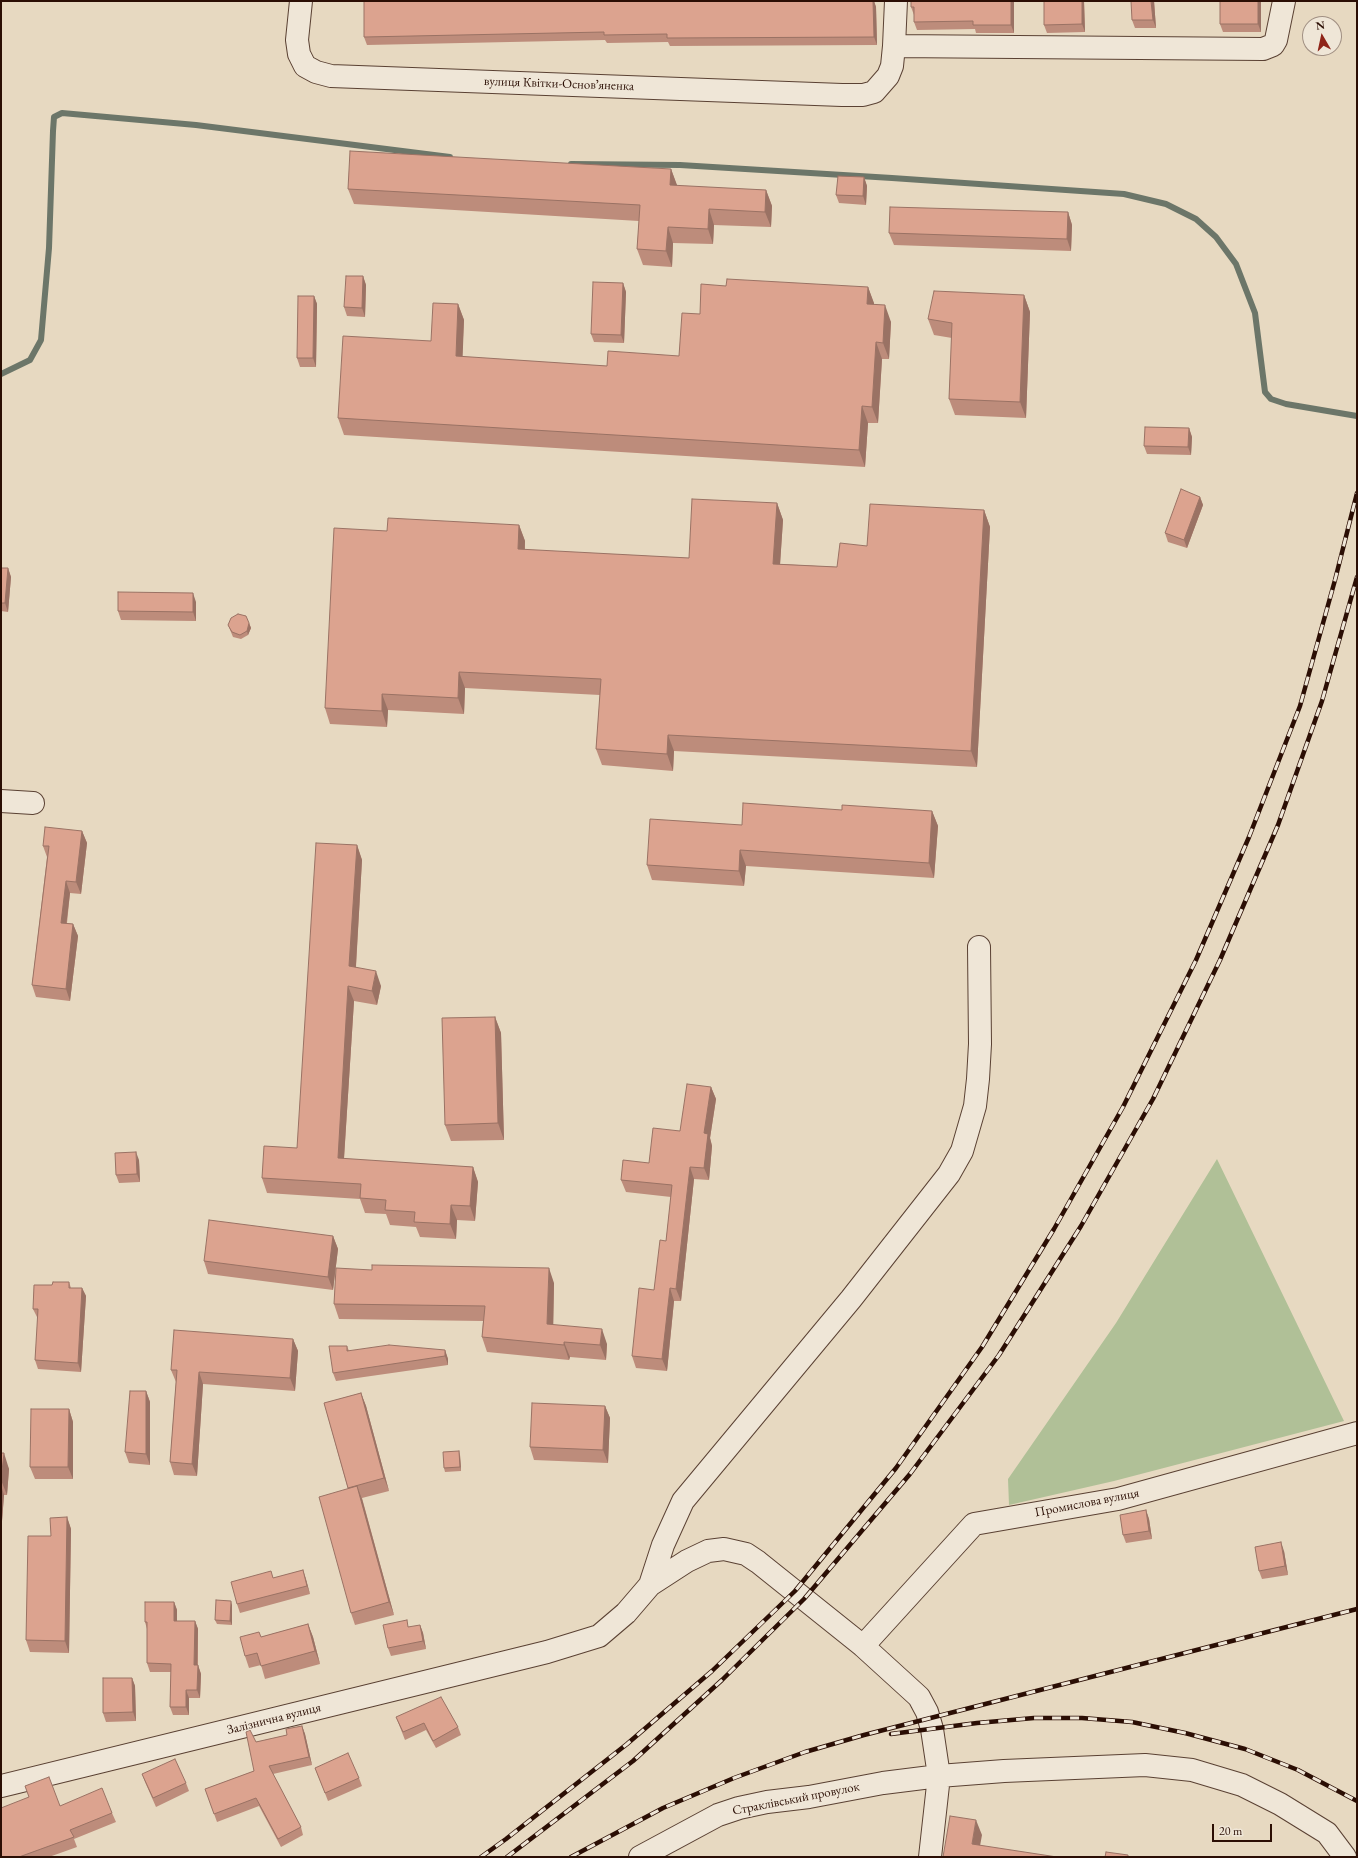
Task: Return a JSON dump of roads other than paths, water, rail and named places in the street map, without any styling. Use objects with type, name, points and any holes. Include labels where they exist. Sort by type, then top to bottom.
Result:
[{"type":"street","name":"вулиця Квітки-Основʼяненка","points":[[301,1],[296,40],[299,54],[305,66],[316,72],[331,76],[842,95],[862,95],[874,92],[882,85],[888,76],[892,66],[896,1]]},
{"type":"street","points":[[894,46],[1263,49],[1273,44],[1276,40],[1284,1]]},
{"type":"street","points":[[1,801],[32,803]]},
{"type":"street","points":[[650,1585],[663,1544],[683,1501],[851,1299],[949,1174],[962,1151],[975,1106],[978,1079],[980,1044],[979,947]]},
{"type":"street","name":"Промислова вулиця","points":[[863,1646],[974,1524],[1118,1499],[1357,1433]]},
{"type":"street","points":[[650,1585],[687,1561],[708,1551],[724,1549],[739,1552],[758,1562],[863,1646],[919,1698],[927,1712],[932,1729],[938,1776],[930,1857]]},
{"type":"street","name":"Залізнична вулиця","points":[[1,1786],[546,1652],[599,1636],[626,1613],[650,1585]]},
{"type":"street","points":[[938,1776],[1004,1771],[1145,1765],[1192,1770],[1242,1785],[1280,1804],[1327,1833],[1345,1857]]},
{"type":"street","name":"Страклівський провулок","points":[[640,1857],[718,1815],[739,1808],[883,1783],[938,1776]]},
{"type":"waterway","points":[[1,374],[30,360],[41,340],[49,248],[54,117],[62,113],[196,125],[450,157]]},
{"type":"waterway","points":[[571,164],[680,165],[892,178],[1124,194],[1166,204],[1196,219],[1216,237],[1236,264],[1255,313],[1265,392],[1271,399],[1286,404],[1357,416]]},
{"type":"railway","points":[[481,1857],[627,1744],[712,1671],[795,1591],[896,1468],[982,1347],[1054,1229],[1123,1107],[1196,960],[1249,837],[1300,706],[1335,580],[1357,493]]},
{"type":"railway","points":[[507,1857],[633,1761],[722,1680],[804,1599],[910,1474],[999,1355],[1081,1226],[1153,1099],[1220,960],[1278,825],[1322,701],[1357,577]]},
{"type":"railway","points":[[571,1857],[663,1808],[734,1778],[805,1752],[864,1735],[1357,1609]]},
{"type":"railway","points":[[891,1734],[977,1723],[1034,1718],[1082,1718],[1132,1722],[1185,1733],[1245,1749],[1298,1770],[1357,1801]]}]
